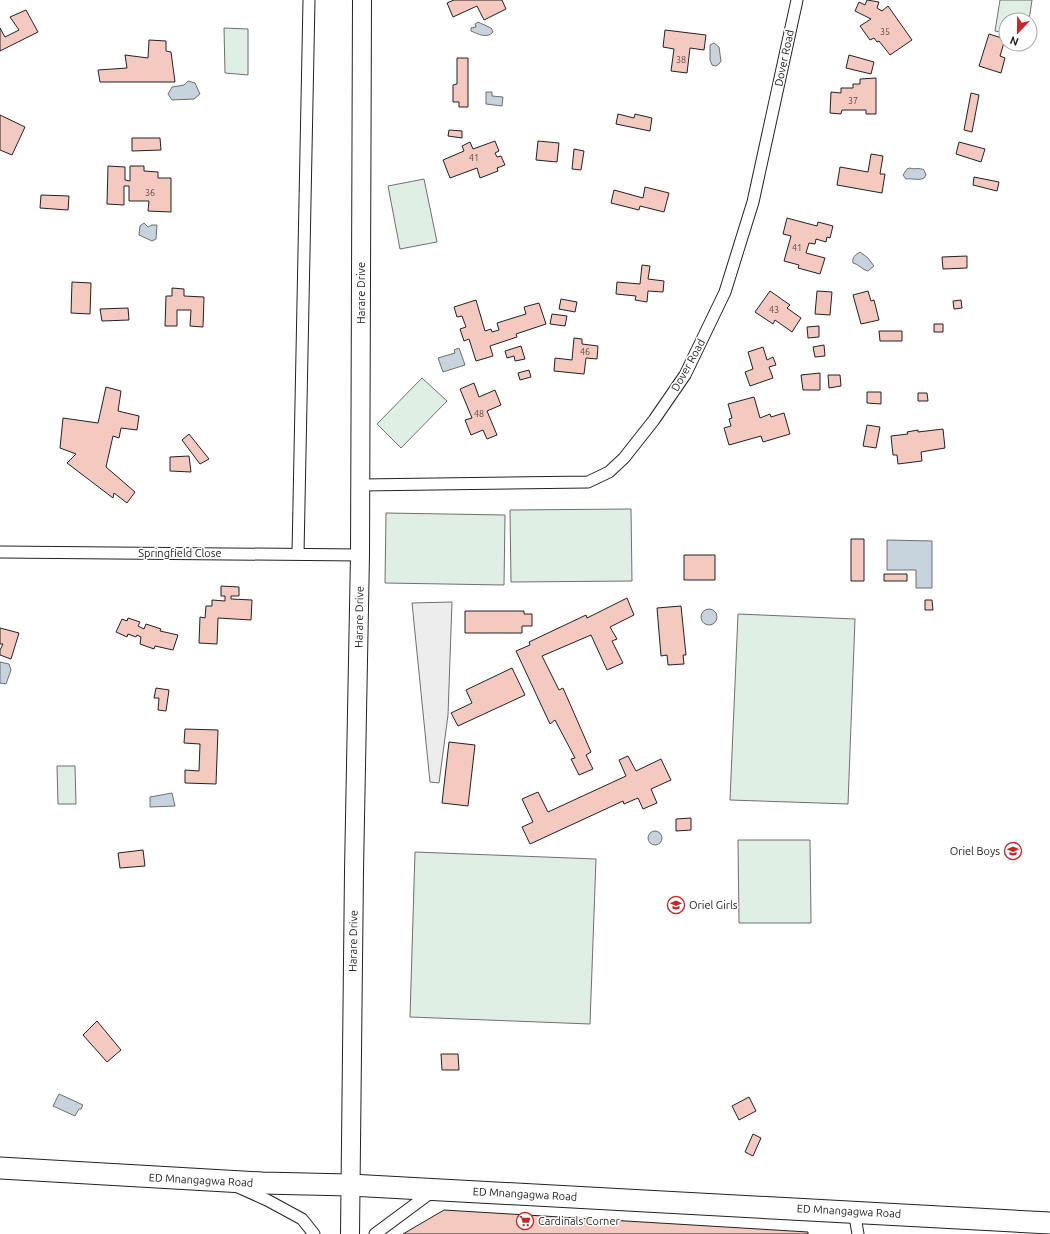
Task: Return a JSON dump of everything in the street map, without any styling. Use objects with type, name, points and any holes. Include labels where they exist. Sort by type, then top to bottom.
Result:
[{"type":"highway","name":"ED Mnangagwa Road","points":[[0,1168],[222,1181],[435,1189],[1050,1223]]},
{"type":"main road","name":"Harare Drive","points":[[350,1234],[354,871],[361,485],[362,0]]},
{"type":"street","points":[[298,554],[309,0]]},
{"type":"street","name":"Dover Road","points":[[361,485],[588,482],[609,472],[624,458],[654,420],[685,374],[725,292],[753,202],[798,0]]},
{"type":"street","name":"Springfield Close","points":[[0,552],[360,555]]},
{"type":"street","points":[[222,1181],[267,1200],[302,1219],[314,1234]]},
{"type":"street","points":[[375,1234],[435,1189]]},
{"type":"street","points":[[854,1211],[858,1234]]},
{"type":"green space","points":[[1000,0],[1032,0],[1030,12],[998,12]]},
{"type":"green space","points":[[998,12],[998,32],[995,31]]},
{"type":"green space","points":[[224,28],[248,29],[248,75],[225,73]]},
{"type":"green space","points":[[424,179],[437,242],[400,249],[388,186]]},
{"type":"green space","points":[[422,378],[447,401],[401,448],[377,424]]},
{"type":"green space","points":[[631,509],[632,581],[511,582],[510,510]]},
{"type":"green space","points":[[386,513],[505,515],[504,585],[385,583]]},
{"type":"green space","points":[[738,614],[855,619],[848,804],[730,800]]},
{"type":"green space","points":[[57,766],[75,766],[76,804],[58,804]]},
{"type":"green space","points":[[738,840],[810,840],[811,923],[739,923]]},
{"type":"green space","points":[[415,852],[596,859],[590,1024],[410,1017]]},
{"type":"shaded area","points":[[478,22],[491,28],[493,32],[485,36],[471,31],[471,28],[476,27],[475,24]]},
{"type":"shaded area","points":[[714,43],[719,47],[721,61],[716,66],[712,65],[710,60],[710,45]]},
{"type":"shaded area","points":[[188,81],[195,83],[200,94],[194,99],[172,100],[168,94],[172,87],[184,85]]},
{"type":"shaded area","points":[[486,92],[492,92],[492,96],[503,97],[502,106],[486,104]]},
{"type":"shaded area","points":[[907,169],[922,169],[926,175],[922,179],[906,179],[903,175]]},
{"type":"shaded area","points":[[144,223],[148,227],[157,225],[156,239],[152,241],[139,235],[140,226]]},
{"type":"shaded area","points":[[860,252],[868,258],[874,266],[868,271],[853,263],[854,256]]},
{"type":"shaded area","points":[[459,348],[465,365],[443,372],[438,358],[455,353],[454,350]]},
{"type":"shaded area","points":[[887,540],[932,541],[932,588],[916,588],[916,570],[887,570]]},
{"type":"shaded area","points":[[452,602],[448,715],[439,783],[430,782],[412,603]]},
{"type":"shaded area","points":[[709,609],[715,611],[717,617],[715,623],[709,625],[703,623],[701,617],[703,611]]},
{"type":"shaded area","points":[[0,662],[9,664],[11,670],[6,684],[0,683]]},
{"type":"shaded area","points":[[172,793],[175,806],[150,807],[150,797]]},
{"type":"shaded area","points":[[652,831],[658,831],[662,835],[662,841],[658,845],[652,845],[648,841],[648,835]]},
{"type":"shaded area","points":[[59,1094],[83,1105],[75,1116],[53,1106]]},
{"type":"building","points":[[454,0],[502,0],[506,9],[484,20],[477,6],[453,17],[447,3]]},
{"type":"building","points":[[867,0],[879,2],[877,8],[882,11],[888,6],[912,40],[890,55],[879,41],[877,42],[874,38],[870,40],[860,26],[871,19],[855,11],[859,2],[865,5]]},
{"type":"building","points":[[26,10],[38,32],[0,51],[0,28],[5,37],[19,30],[10,17]]},
{"type":"building","points":[[665,30],[706,35],[704,50],[690,48],[687,73],[671,71],[674,49],[663,47]]},
{"type":"building","points":[[989,34],[998,37],[998,52],[1001,52],[1000,56],[1005,58],[1001,73],[979,66]]},
{"type":"building","points":[[149,40],[166,41],[166,51],[171,52],[175,82],[100,82],[98,70],[127,68],[125,55],[148,58]]},
{"type":"building","points":[[849,55],[874,62],[871,74],[846,68]]},
{"type":"building","points":[[457,58],[468,58],[468,107],[459,107],[459,102],[453,102],[453,85],[457,84]]},
{"type":"building","points":[[876,78],[876,114],[866,114],[866,110],[842,110],[841,114],[830,113],[831,92],[841,93],[841,88],[853,88],[853,84],[860,84],[860,79]]},
{"type":"building","points":[[971,93],[979,95],[972,132],[964,130]]},
{"type":"building","points":[[618,114],[634,118],[635,114],[652,118],[650,131],[616,124]]},
{"type":"building","points":[[0,115],[25,127],[12,155],[0,150]]},
{"type":"building","points":[[449,130],[462,131],[462,138],[448,136]]},
{"type":"building","points":[[132,138],[160,138],[161,150],[132,151]]},
{"type":"building","points":[[495,141],[499,151],[495,153],[497,157],[501,156],[505,165],[497,168],[498,171],[480,178],[477,168],[450,178],[443,160],[464,151],[462,146],[470,142],[473,149]]},
{"type":"building","points":[[538,141],[559,143],[557,162],[536,160]]},
{"type":"building","points":[[959,142],[985,149],[981,162],[956,154]]},
{"type":"building","points":[[574,149],[584,151],[581,170],[572,169]]},
{"type":"building","points":[[871,154],[883,156],[880,174],[885,174],[882,193],[837,185],[840,167],[868,172]]},
{"type":"building","points":[[108,166],[125,167],[125,180],[130,181],[130,166],[144,166],[144,171],[158,172],[158,178],[171,178],[171,212],[148,211],[149,201],[129,201],[129,186],[124,186],[124,205],[107,204]]},
{"type":"building","points":[[974,177],[999,182],[997,191],[973,185]]},
{"type":"building","points":[[645,187],[669,193],[664,212],[640,206],[639,210],[611,203],[614,190],[643,198]]},
{"type":"building","points":[[41,195],[69,196],[68,210],[40,208]]},
{"type":"building","points":[[787,218],[817,226],[818,222],[833,226],[830,238],[827,237],[826,242],[816,239],[815,244],[809,243],[806,253],[825,258],[820,274],[798,268],[799,265],[784,261],[791,236],[783,234]]},
{"type":"building","points":[[967,256],[967,268],[943,269],[942,257]]},
{"type":"building","points":[[642,265],[650,266],[648,279],[664,281],[663,292],[648,291],[647,302],[635,300],[636,296],[616,294],[617,282],[640,284]]},
{"type":"building","points":[[72,282],[91,283],[90,314],[71,313]]},
{"type":"building","points":[[172,288],[184,289],[184,296],[204,297],[203,327],[190,326],[191,310],[177,310],[177,326],[165,326],[166,296],[172,296]]},
{"type":"building","points":[[770,291],[790,305],[787,308],[801,318],[792,332],[775,320],[773,324],[755,312]]},
{"type":"building","points":[[817,291],[832,292],[830,315],[815,314]]},
{"type":"building","points":[[868,291],[871,301],[874,300],[879,320],[861,324],[853,295]]},
{"type":"building","points":[[561,299],[577,302],[575,312],[559,309]]},
{"type":"building","points":[[476,300],[485,331],[491,329],[492,332],[499,330],[497,323],[526,314],[524,307],[539,303],[546,324],[516,334],[517,337],[490,346],[493,356],[476,361],[469,339],[464,341],[460,329],[466,327],[462,316],[457,317],[454,307]]},
{"type":"building","points":[[961,300],[962,308],[954,309],[953,301]]},
{"type":"building","points":[[128,308],[129,320],[102,321],[100,309]]},
{"type":"building","points":[[552,314],[567,316],[565,326],[550,324]]},
{"type":"building","points":[[934,324],[943,324],[943,332],[934,332]]},
{"type":"building","points":[[819,326],[819,337],[808,338],[807,327]]},
{"type":"building","points":[[879,331],[902,331],[902,341],[880,341]]},
{"type":"building","points":[[574,338],[582,339],[582,344],[598,346],[597,359],[586,358],[584,374],[554,371],[555,358],[572,360]]},
{"type":"building","points":[[824,345],[825,356],[815,357],[813,347]]},
{"type":"building","points":[[521,346],[525,359],[515,361],[514,356],[507,358],[505,351]]},
{"type":"building","points":[[763,347],[767,360],[773,357],[776,365],[769,367],[773,378],[750,386],[745,372],[753,369],[748,352]]},
{"type":"building","points":[[529,370],[531,377],[520,380],[518,373]]},
{"type":"building","points":[[820,373],[820,390],[803,390],[801,375]]},
{"type":"building","points":[[828,375],[840,375],[841,386],[829,388]]},
{"type":"building","points":[[474,383],[479,397],[495,390],[501,405],[487,411],[497,435],[487,439],[483,430],[471,435],[465,420],[472,418],[460,389]]},
{"type":"building","points":[[106,387],[121,391],[118,411],[139,416],[137,430],[121,428],[119,438],[113,436],[106,467],[135,492],[127,503],[114,493],[113,498],[67,463],[76,454],[60,448],[63,418],[98,423]]},
{"type":"building","points":[[867,392],[881,392],[881,404],[867,403]]},
{"type":"building","points":[[918,393],[927,393],[928,401],[918,401]]},
{"type":"building","points":[[754,397],[760,418],[770,414],[771,417],[784,413],[790,434],[763,442],[761,436],[729,445],[724,428],[731,426],[729,419],[732,418],[728,404]]},
{"type":"building","points":[[867,425],[880,427],[876,448],[863,446]]},
{"type":"building","points":[[943,429],[945,448],[921,452],[922,461],[898,464],[897,455],[893,455],[891,436],[908,434],[907,432],[918,430],[918,432]]},
{"type":"building","points":[[189,434],[209,459],[200,464],[182,440]]},
{"type":"building","points":[[189,456],[191,472],[170,471],[170,457]]},
{"type":"building","points":[[851,539],[864,539],[864,581],[851,581]]},
{"type":"building","points":[[684,555],[715,555],[715,580],[684,580]]},
{"type":"building","points":[[884,574],[907,574],[907,581],[884,581]]},
{"type":"building","points":[[221,586],[239,587],[239,596],[231,596],[231,599],[252,600],[251,620],[218,618],[217,644],[199,643],[200,617],[205,618],[206,606],[212,606],[212,600],[225,601],[225,596],[221,596]]},
{"type":"building","points":[[627,598],[634,615],[610,627],[617,639],[612,641],[623,663],[607,670],[591,635],[542,656],[559,690],[563,688],[591,752],[586,755],[593,769],[579,775],[571,759],[575,758],[555,720],[550,724],[516,651],[530,645],[529,642],[586,615],[587,618]]},
{"type":"building","points":[[925,600],[932,600],[933,610],[925,610]]},
{"type":"building","points":[[681,606],[686,655],[683,655],[684,664],[668,665],[667,655],[661,656],[657,608]]},
{"type":"building","points":[[465,611],[524,611],[524,614],[532,614],[532,626],[522,626],[522,633],[465,633]]},
{"type":"building","points":[[128,618],[140,622],[138,626],[144,629],[146,624],[161,629],[160,631],[178,635],[173,650],[155,646],[154,649],[140,644],[141,637],[137,635],[136,637],[128,634],[127,637],[116,632],[122,619],[127,621]]},
{"type":"building","points":[[0,628],[19,633],[11,659],[0,655],[0,650],[3,644],[0,644]]},
{"type":"building","points":[[512,668],[525,695],[458,726],[451,713],[472,703],[466,690]]},
{"type":"building","points":[[156,688],[169,690],[166,711],[158,710],[159,698],[154,698]]},
{"type":"building","points":[[185,729],[218,730],[216,784],[185,783],[185,770],[199,771],[200,744],[184,743]]},
{"type":"building","points":[[449,742],[475,745],[468,806],[442,803]]},
{"type":"building","points":[[628,756],[636,771],[661,759],[671,780],[651,789],[657,803],[643,809],[638,798],[624,804],[623,801],[530,844],[522,827],[533,822],[522,799],[538,792],[548,812],[626,776],[619,760]]},
{"type":"building","points":[[691,818],[691,830],[676,831],[676,819]]},
{"type":"building","points":[[143,850],[145,866],[120,868],[118,853]]},
{"type":"building","points":[[97,1021],[121,1050],[107,1062],[83,1035]]},
{"type":"building","points":[[441,1054],[458,1054],[459,1070],[442,1070]]},
{"type":"building","points":[[749,1097],[756,1111],[739,1120],[732,1106]]},
{"type":"building","points":[[753,1134],[761,1138],[753,1156],[745,1152]]},
{"type":"building","name":"Cardinals Corner","points":[[444,1210],[808,1232],[808,1234],[403,1234]]},
{"type":"place","name":"Oriel Boys","points":[[1013,851]]},
{"type":"place","name":"Oriel Girls","points":[[676,905]]},
{"type":"place","name":"Cardinals Corner","points":[[525,1221]]}]
